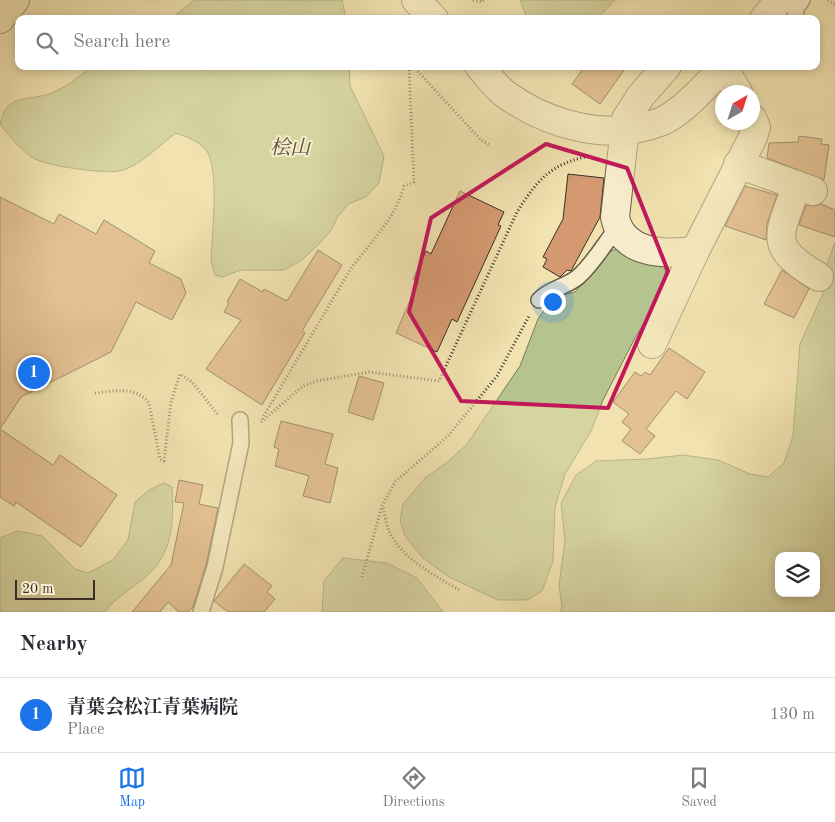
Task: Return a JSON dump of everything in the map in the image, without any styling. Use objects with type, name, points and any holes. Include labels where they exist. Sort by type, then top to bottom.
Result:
[{"type":"highway","points":[[0,19],[15,0]]},
{"type":"street","points":[[416,0],[430,15]]},
{"type":"street","points":[[767,15],[779,0]]},
{"type":"street","points":[[482,70],[504,93],[545,118],[583,128],[622,142],[660,122],[686,104],[719,70]]},
{"type":"street","points":[[664,70],[640,97],[626,119],[614,217],[622,237],[636,246],[653,252],[672,254],[694,251]]},
{"type":"street","points":[[724,70],[734,85]]},
{"type":"street","points":[[652,344],[694,251],[755,130]]},
{"type":"street","points":[[738,164],[805,188],[780,236],[784,249],[795,263],[819,277]]},
{"type":"lane","points":[[796,15],[795,10],[802,0]]},
{"type":"lane","points":[[539,300],[548,291],[571,283],[580,275],[617,228]]},
{"type":"lane","points":[[200,612],[215,567],[241,444],[240,420]]},
{"type":"path","points":[[473,0],[482,2],[483,0]]},
{"type":"path","points":[[828,0],[835,5]]},
{"type":"path","points":[[409,70],[414,182],[404,186],[394,213],[350,270],[258,425],[296,391],[317,381],[369,372],[439,381],[517,212],[532,189],[550,172],[566,161],[589,156],[622,142]]},
{"type":"path","points":[[417,70],[481,140],[489,145]]},
{"type":"path","points":[[362,578],[382,506],[395,482],[448,436],[497,376],[539,300]]},
{"type":"path","points":[[95,393],[124,390],[135,392],[145,397],[150,403],[160,459],[164,461],[172,402],[180,374],[192,382],[222,423]]},
{"type":"path","points":[[382,506],[389,531],[397,543],[424,570],[461,591]]},
{"type":"highlighted area","points":[[546,144],[627,168],[668,271],[608,408],[461,401],[409,312],[431,218]]},
{"type":"green space","points":[[194,0],[342,0],[345,15],[176,15]]},
{"type":"green space","points":[[520,0],[615,0],[601,15],[526,15]]},
{"type":"green space","name":"桧山","points":[[87,70],[349,70],[350,86],[384,156],[379,183],[366,197],[348,204],[337,218],[332,229],[302,260],[284,270],[241,270],[222,277],[215,275],[211,261],[214,205],[213,175],[208,153],[198,143],[176,133],[141,161],[126,169],[112,172],[89,170],[63,167],[35,159],[12,139],[0,124],[3,114],[12,103],[55,92]]},
{"type":"green space","points":[[835,242],[835,612],[560,612],[562,607],[559,585],[565,541],[561,503],[576,475],[596,461],[647,459],[683,455],[718,460],[750,474],[768,477],[784,463],[793,436],[800,344],[825,289],[825,270]]},
{"type":"green space","points":[[618,249],[662,262],[666,272],[666,284],[603,400],[591,431],[565,474],[555,507],[553,561],[542,591],[527,600],[498,600],[449,577],[423,558],[405,536],[400,520],[403,504],[426,477],[449,461],[467,444],[520,366],[538,319],[545,309],[560,296],[575,292],[611,251]]},
{"type":"green space","points":[[164,483],[172,487],[173,500],[172,525],[166,549],[153,570],[118,598],[105,612],[0,612],[0,538],[18,531],[42,536],[75,569],[88,573],[113,560],[128,540],[135,502],[149,490]]},
{"type":"green space","points":[[343,558],[387,563],[417,578],[443,612],[322,612],[324,581]]},
{"type":"building","points":[[582,70],[624,70],[600,104],[572,84]]},
{"type":"building","points":[[799,136],[822,139],[821,144],[829,145],[824,180],[767,158],[769,143],[798,142]]},
{"type":"building","points":[[568,174],[604,178],[600,217],[571,271],[567,270],[560,277],[543,267],[547,259],[543,257],[563,219]]},
{"type":"building","points":[[745,186],[777,195],[767,224],[766,240],[725,226]]},
{"type":"building","points":[[460,191],[504,212],[498,225],[501,226],[457,322],[452,319],[437,352],[396,333],[418,282],[413,279],[426,251],[431,254]]},
{"type":"building","points":[[0,197],[54,224],[59,214],[96,234],[104,220],[155,251],[149,263],[181,279],[186,293],[172,320],[136,302],[111,352],[21,397],[0,429]]},
{"type":"building","points":[[821,204],[835,210],[835,237],[799,225],[806,205],[815,206]]},
{"type":"building","points":[[318,250],[342,265],[302,331],[305,333],[262,405],[206,369],[241,320],[224,312],[229,303],[227,302],[240,279],[263,292],[264,289],[287,301]]},
{"type":"building","points":[[782,270],[809,289],[794,318],[764,304]]},
{"type":"building","points":[[669,348],[705,372],[687,399],[676,391],[646,429],[655,436],[640,454],[622,441],[631,429],[622,422],[629,414],[613,402],[635,372],[641,376],[645,372],[650,375]]},
{"type":"building","points":[[359,376],[384,383],[373,420],[348,412]]},
{"type":"building","points":[[281,421],[333,434],[325,464],[338,468],[330,503],[303,496],[309,476],[275,466],[279,449],[274,447]]},
{"type":"building","points":[[0,429],[53,465],[60,455],[117,495],[81,547],[16,502],[14,506],[0,497]]},
{"type":"building","points":[[179,480],[203,485],[199,504],[218,508],[206,565],[193,607],[188,612],[179,612],[168,602],[160,612],[132,612],[171,565],[184,503],[175,502]]},
{"type":"building","points":[[244,564],[272,586],[267,592],[275,599],[264,612],[228,612],[214,601]]},
{"type":"place","name":"青葉会松江青葉病院","points":[[34,373]]}]
